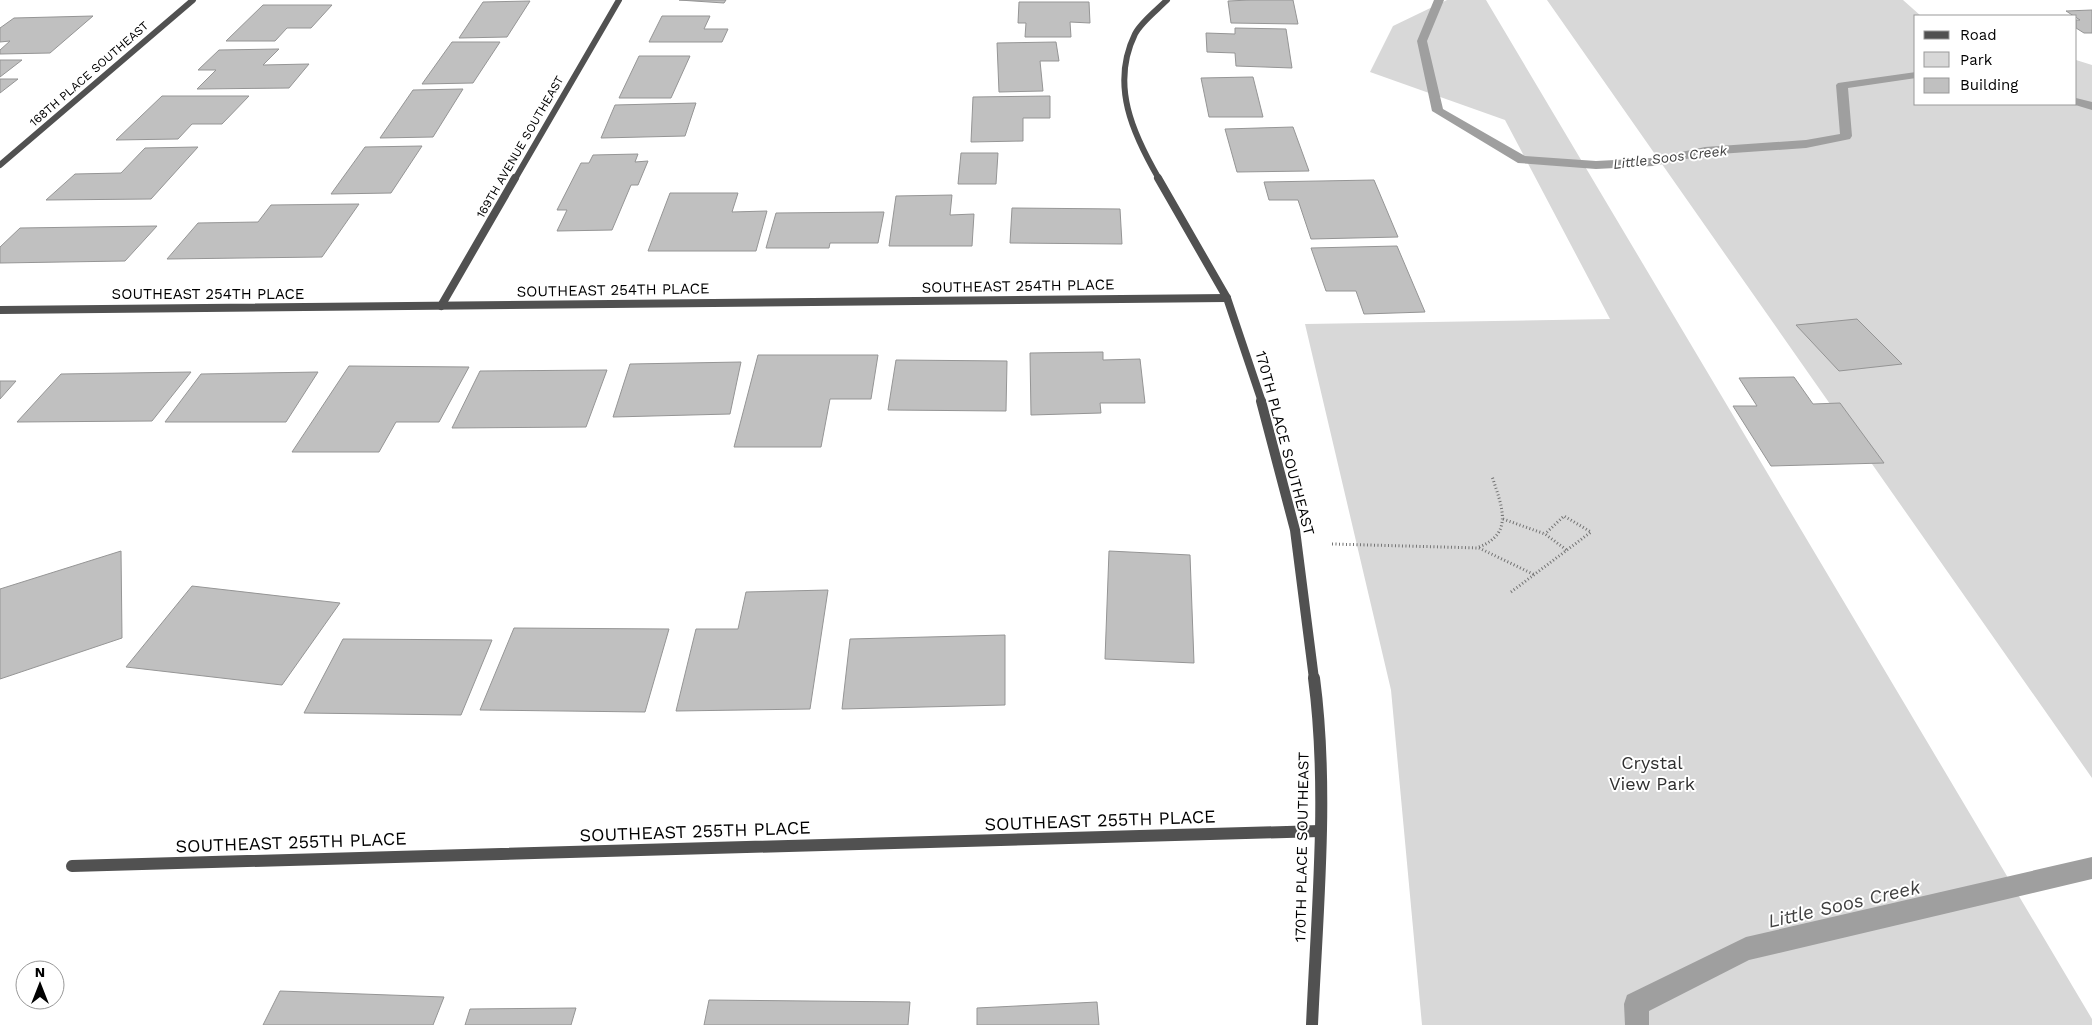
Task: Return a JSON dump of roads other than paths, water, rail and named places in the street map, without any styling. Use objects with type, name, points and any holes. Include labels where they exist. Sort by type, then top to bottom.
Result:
[{"type":"street","name":"168TH PLACE SOUTHEAST","points":[[0,165],[193,0]]},
{"type":"street","name":"169TH AVENUE SOUTHEAST","points":[[441,306],[619,0]]},
{"type":"street","name":"170TH PLACE SOUTHEAST","points":[[1167,0],[1136,32],[1126,60],[1123,89],[1139,144],[1226,298],[1259,391],[1295,530],[1318,709],[1320,831],[1312,1025]]},
{"type":"street","name":"SOUTHEAST 254TH PLACE","points":[[0,310],[1226,298]]},
{"type":"street","name":"SOUTHEAST 255TH PLACE","points":[[72,866],[1320,831]]},
{"type":"waterway","name":"Little Soos Creek","points":[[1439,0],[1422,41],[1438,111],[1522,160],[1596,165],[1653,162],[1705,151],[1806,144],[1846,136],[1842,85],[1914,75]]},
{"type":"waterway","name":"Little Soos Creek","points":[[2077,102],[2092,106]]},
{"type":"waterway","name":"Little Soos Creek","points":[[1637,1025],[1636,1004],[1746,949],[2092,868]]},
{"type":"park label","name":"Crystal View Park","points":[[1652,772]]}]
